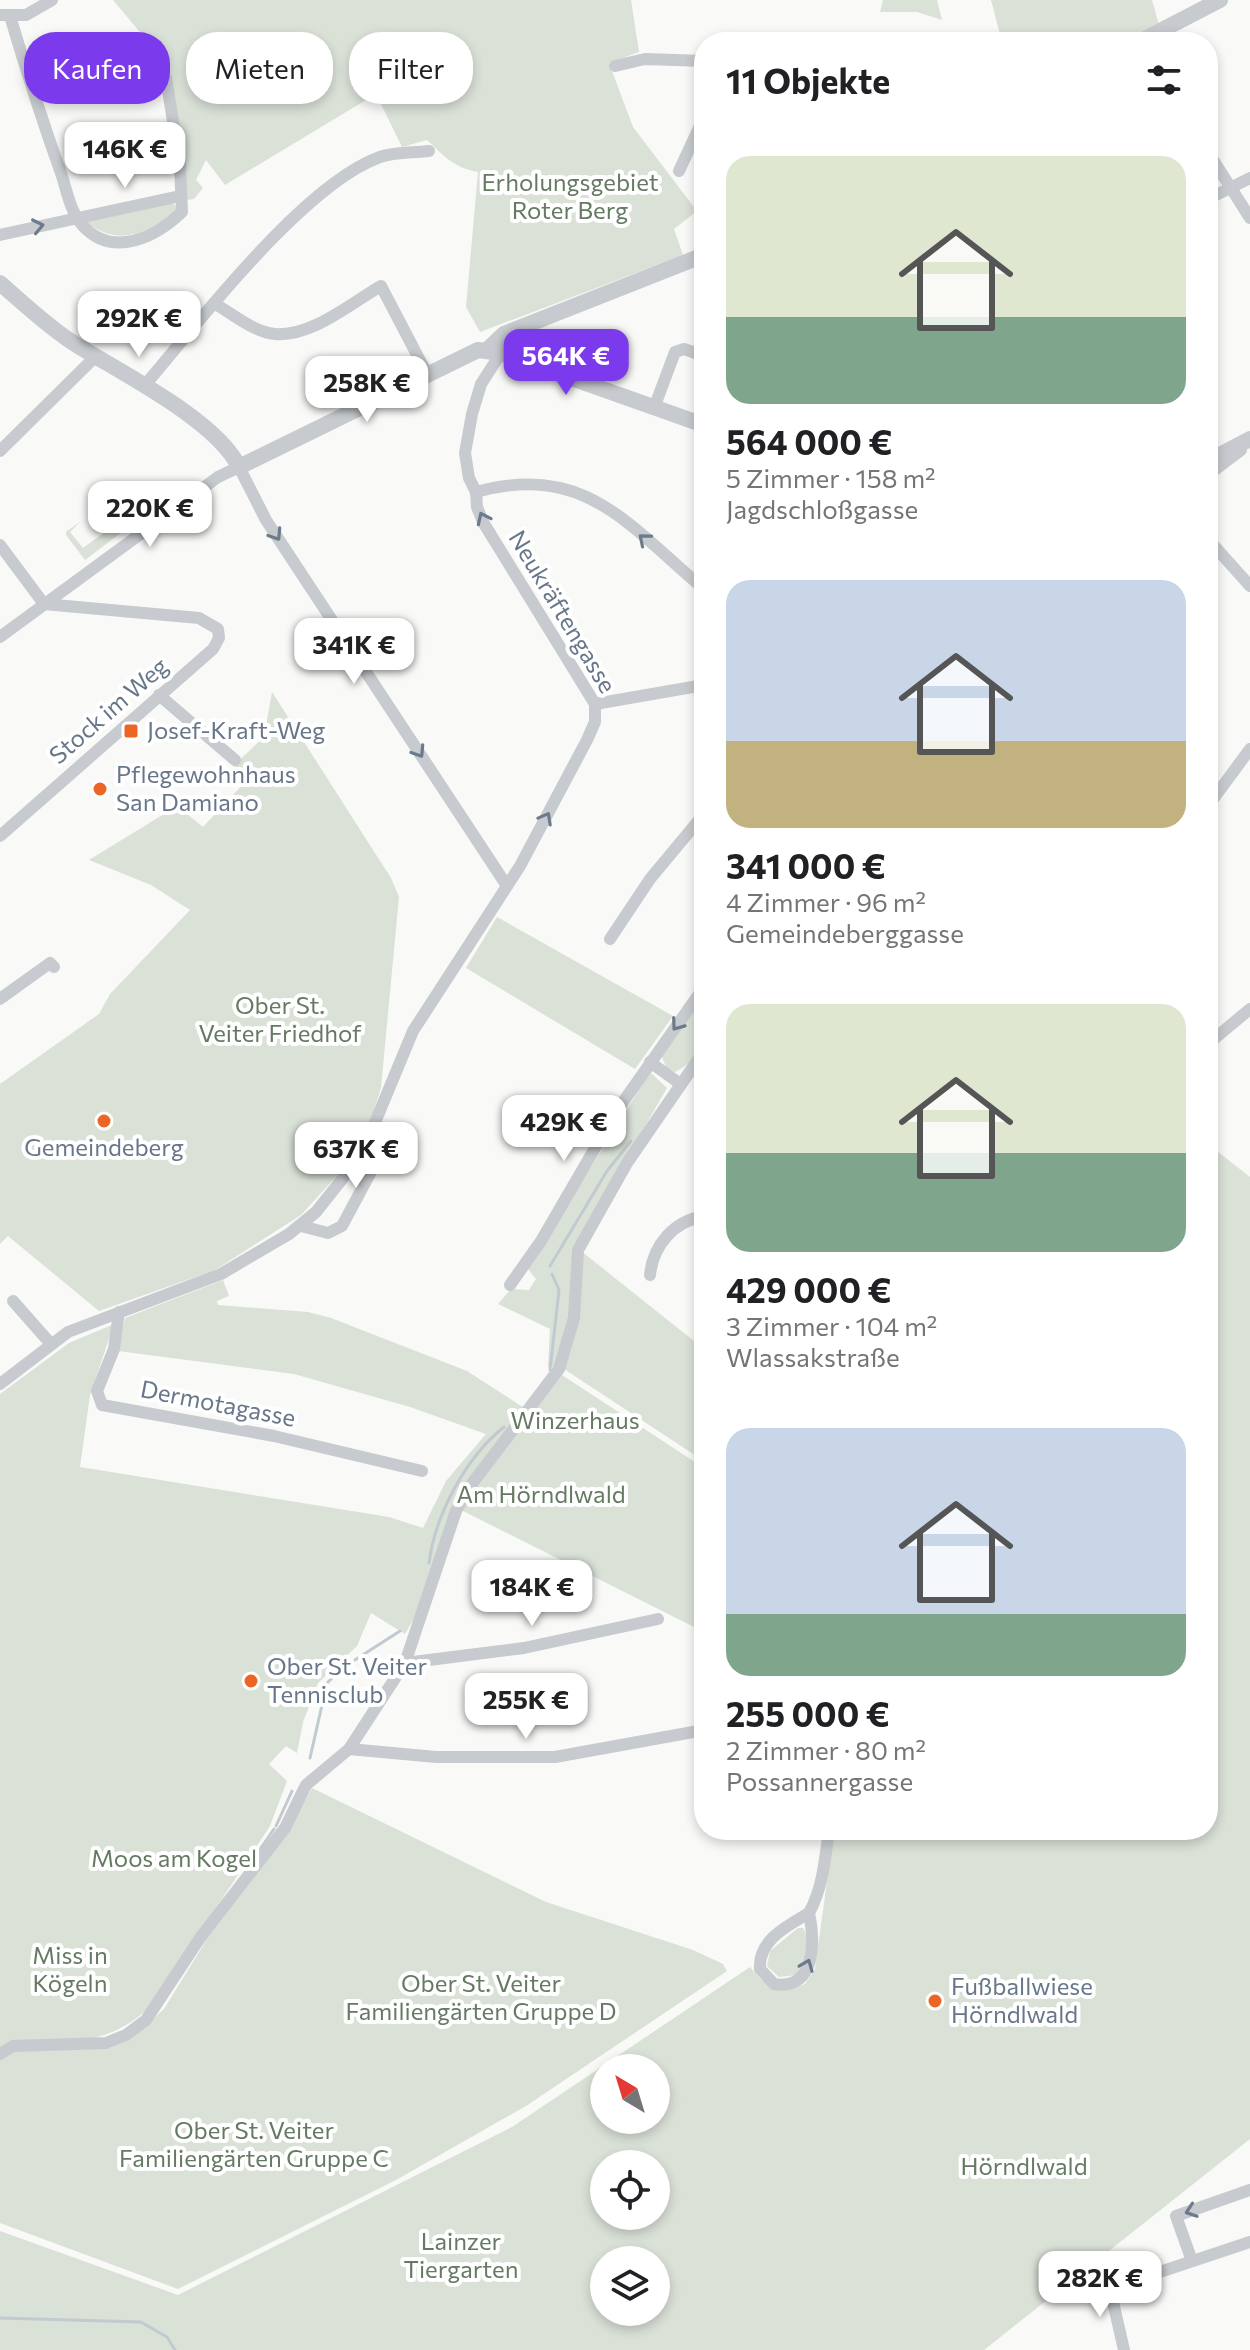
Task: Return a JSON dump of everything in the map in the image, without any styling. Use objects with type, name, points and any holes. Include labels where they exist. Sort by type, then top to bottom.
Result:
[{"type":"street","points":[[24,66],[5,16],[33,13],[52,0]]},
{"type":"street","points":[[1158,32],[1220,0]]},
{"type":"street","points":[[615,66],[645,59],[694,61]]},
{"type":"street","points":[[38,104],[77,218],[99,237],[125,243],[138,241],[182,212],[180,164],[170,103]]},
{"type":"street","points":[[679,171],[694,139]]},
{"type":"street","points":[[145,385],[257,255],[346,174],[382,156],[429,151]]},
{"type":"street","points":[[1218,168],[1250,218]]},
{"type":"street","points":[[1218,194],[1250,178]]},
{"type":"street","points":[[0,235],[180,196]]},
{"type":"street","points":[[494,351],[504,334],[694,259]]},
{"type":"street","points":[[0,283],[44,321],[145,385],[224,444],[266,520],[507,886]]},
{"type":"street","points":[[214,303],[254,327],[274,334],[301,332],[381,286],[426,372]]},
{"type":"street","points":[[654,408],[675,352],[684,349],[694,352]]},
{"type":"street","points":[[0,637],[218,477],[467,352],[494,351],[694,422]]},
{"type":"street","name":"Neukräftengasse","points":[[0,1384],[50,1343],[89,1322],[221,1274],[301,1226],[331,1195],[374,1125],[413,1031],[507,886],[587,740],[595,722],[595,704],[478,513],[476,492],[466,463],[467,434],[494,351]]},
{"type":"street","points":[[0,451],[96,356]]},
{"type":"street","points":[[1218,456],[1250,442]]},
{"type":"street","points":[[1218,467],[1250,442]]},
{"type":"street","points":[[476,492],[531,482],[588,496],[694,581]]},
{"type":"street","points":[[0,545],[44,604]]},
{"type":"street","points":[[1218,550],[1250,586]]},
{"type":"street","name":"Stock im Weg","points":[[0,836],[213,649],[219,638],[218,629],[199,618],[44,604]]},
{"type":"street","points":[[595,704],[694,687]]},
{"type":"street","points":[[159,695],[235,760]]},
{"type":"street","points":[[1218,796],[1250,749]]},
{"type":"street","points":[[610,939],[650,879],[694,826]]},
{"type":"street","points":[[0,999],[50,963],[54,967]]},
{"type":"street","points":[[510,1285],[650,1062],[694,1001]]},
{"type":"street","points":[[1218,1036],[1250,1009]]},
{"type":"street","points":[[650,1062],[679,1083]]},
{"type":"street","points":[[0,2054],[13,2046],[106,2043],[126,2035],[146,2020],[200,1938],[285,1828],[306,1785],[349,1749],[405,1663],[456,1511],[471,1485],[559,1369],[574,1318],[578,1250],[627,1163],[694,1064]]},
{"type":"street","points":[[301,1226],[328,1233],[342,1226],[381,1153],[382,1140],[374,1125]]},
{"type":"street","points":[[650,1275],[663,1239],[683,1222],[694,1219]]},
{"type":"street","points":[[13,1301],[50,1343]]},
{"type":"street","name":"Dermotagasse","points":[[119,1312],[114,1349],[97,1391],[102,1405],[274,1436],[422,1471]]},
{"type":"street","points":[[405,1663],[524,1648],[658,1619]]},
{"type":"street","points":[[349,1749],[436,1757],[526,1759],[614,1750],[694,1732]]},
{"type":"street","points":[[809,1913],[768,1941],[760,1953],[760,1969],[774,1984],[797,1982],[807,1973],[812,1957],[809,1913],[822,1878],[828,1840]]},
{"type":"street","points":[[1192,2261],[1176,2216],[1250,2190]]},
{"type":"street","points":[[1112,2288],[1250,2242]]},
{"type":"street","points":[[1103,2258],[1124,2350]]},
{"type":"green space","name":"Erholungsgebiet Roter Berg","points":[[113,0],[631,0],[639,52],[609,63],[633,127],[694,207],[694,213],[674,229],[683,255],[480,332],[466,307],[478,172],[456,164],[427,140],[402,147],[381,104],[473,104],[473,32],[349,32],[349,104],[359,104],[225,185],[206,160],[196,180],[203,188],[194,199],[188,200],[184,195],[170,74],[170,32],[140,32]]},
{"type":"green space","points":[[883,0],[937,0],[942,20],[917,12],[880,12]]},
{"type":"green space","points":[[991,0],[1152,0],[1159,25],[1143,32],[999,32]]},
{"type":"green space","points":[[172,202],[179,210],[156,225],[133,234],[110,234],[85,221]]},
{"type":"green space","points":[[123,519],[130,526],[85,560],[66,535],[81,521],[70,532],[83,548]]},
{"type":"green space","name":"Ober St. Veiter Friedhof","points":[[272,692],[391,878],[399,897],[381,1088],[372,1116],[343,1169],[301,1215],[215,1270],[99,1311],[8,1236],[0,1244],[0,1084],[99,1014],[110,994],[190,910],[151,885],[89,860],[177,806],[203,827],[247,780],[233,766],[264,737]]},
{"type":"green space","points":[[497,917],[673,1016],[635,1069],[466,968]]},
{"type":"green space","points":[[694,1011],[693,1058],[675,1072],[667,1069],[661,1055]]},
{"type":"green space","points":[[650,1072],[667,1088],[573,1251],[570,1324],[556,1367],[548,1367],[550,1329],[498,1304],[511,1289],[529,1290],[536,1279],[528,1269]]},
{"type":"green space","name":"Hörndlwald","points":[[1218,1152],[1250,1177],[1250,2139],[984,2350],[0,2350],[0,2231],[178,2295],[512,2127],[590,2075],[590,2134],[670,2134],[670,2054],[621,2054],[750,1967],[774,1988],[788,1989],[805,1984],[815,1969],[833,1840],[1218,1840]]},
{"type":"green space","points":[[581,1251],[694,1341],[694,1454],[564,1369]]},
{"type":"green space","points":[[223,1280],[229,1296],[217,1301],[218,1305],[308,1312],[331,1318],[467,1371],[532,1413],[562,1375],[694,1461],[694,1627],[463,1511],[477,1485],[455,1506],[420,1608],[405,1634],[371,1613],[357,1646],[318,1683],[303,1722],[297,1753],[286,1746],[269,1764],[287,1781],[270,1826],[153,2004],[136,2019],[101,2036],[82,2041],[0,2048],[0,1394],[69,1343],[114,1324],[90,1395],[80,1467],[389,1517],[423,1528],[446,1481],[486,1434],[410,1407],[294,1374],[118,1351],[125,1318]]},
{"type":"green space","points":[[312,1788],[546,1902],[693,1950],[723,1964],[727,1971],[603,2054],[590,2054],[590,2063],[526,2106],[396,2180],[178,2289],[0,2223],[0,2059],[16,2049],[110,2048],[132,2038],[164,2009],[207,1939],[287,1834]]},
{"type":"green space","points":[[798,1928],[803,1928],[807,1939],[803,1964],[797,1975],[779,1977],[767,1966],[770,1951]]},
{"type":"waterway","points":[[550,1266],[607,1171],[631,1141]]},
{"type":"waterway","points":[[550,1370],[559,1290],[552,1274]]},
{"type":"waterway","points":[[429,1563],[438,1526],[454,1488],[477,1454],[504,1427]]},
{"type":"waterway","points":[[310,1758],[327,1683],[344,1667],[400,1631]]},
{"type":"waterway","points":[[276,1826],[292,1791]]},
{"type":"waterway","points":[[250,1864],[274,1829]]},
{"type":"waterway","points":[[0,2318],[141,2322],[167,2337],[175,2350]]},
{"type":"place","name":"Josef-Kraft-Weg","points":[[131,731]]},
{"type":"place","name":"Pflegewohnhaus San Damiano","points":[[100,789]]},
{"type":"place","name":"Gemeindeberg","points":[[104,1121]]},
{"type":"place","name":"Ober St. Veiter Tennisclub","points":[[251,1681]]},
{"type":"place","name":"Fußballwiese Hörndlwald","points":[[935,2001]]},
{"type":"park label","name":"Winzerhaus","points":[[575,1421]]},
{"type":"park label","name":"Am Hörndlwald","points":[[541,1495]]},
{"type":"park label","name":"Moos am Kogel","points":[[174,1859]]},
{"type":"park label","name":"Miss in Kögeln","points":[[70,1970]]},
{"type":"park label","name":"Ober St. Veiter Familiengärten Gruppe D","points":[[481,1998]]},
{"type":"park label","name":"Ober St. Veiter Familiengärten Gruppe C","points":[[254,2145]]},
{"type":"park label","name":"Lainzer Tiergarten","points":[[461,2256]]}]
